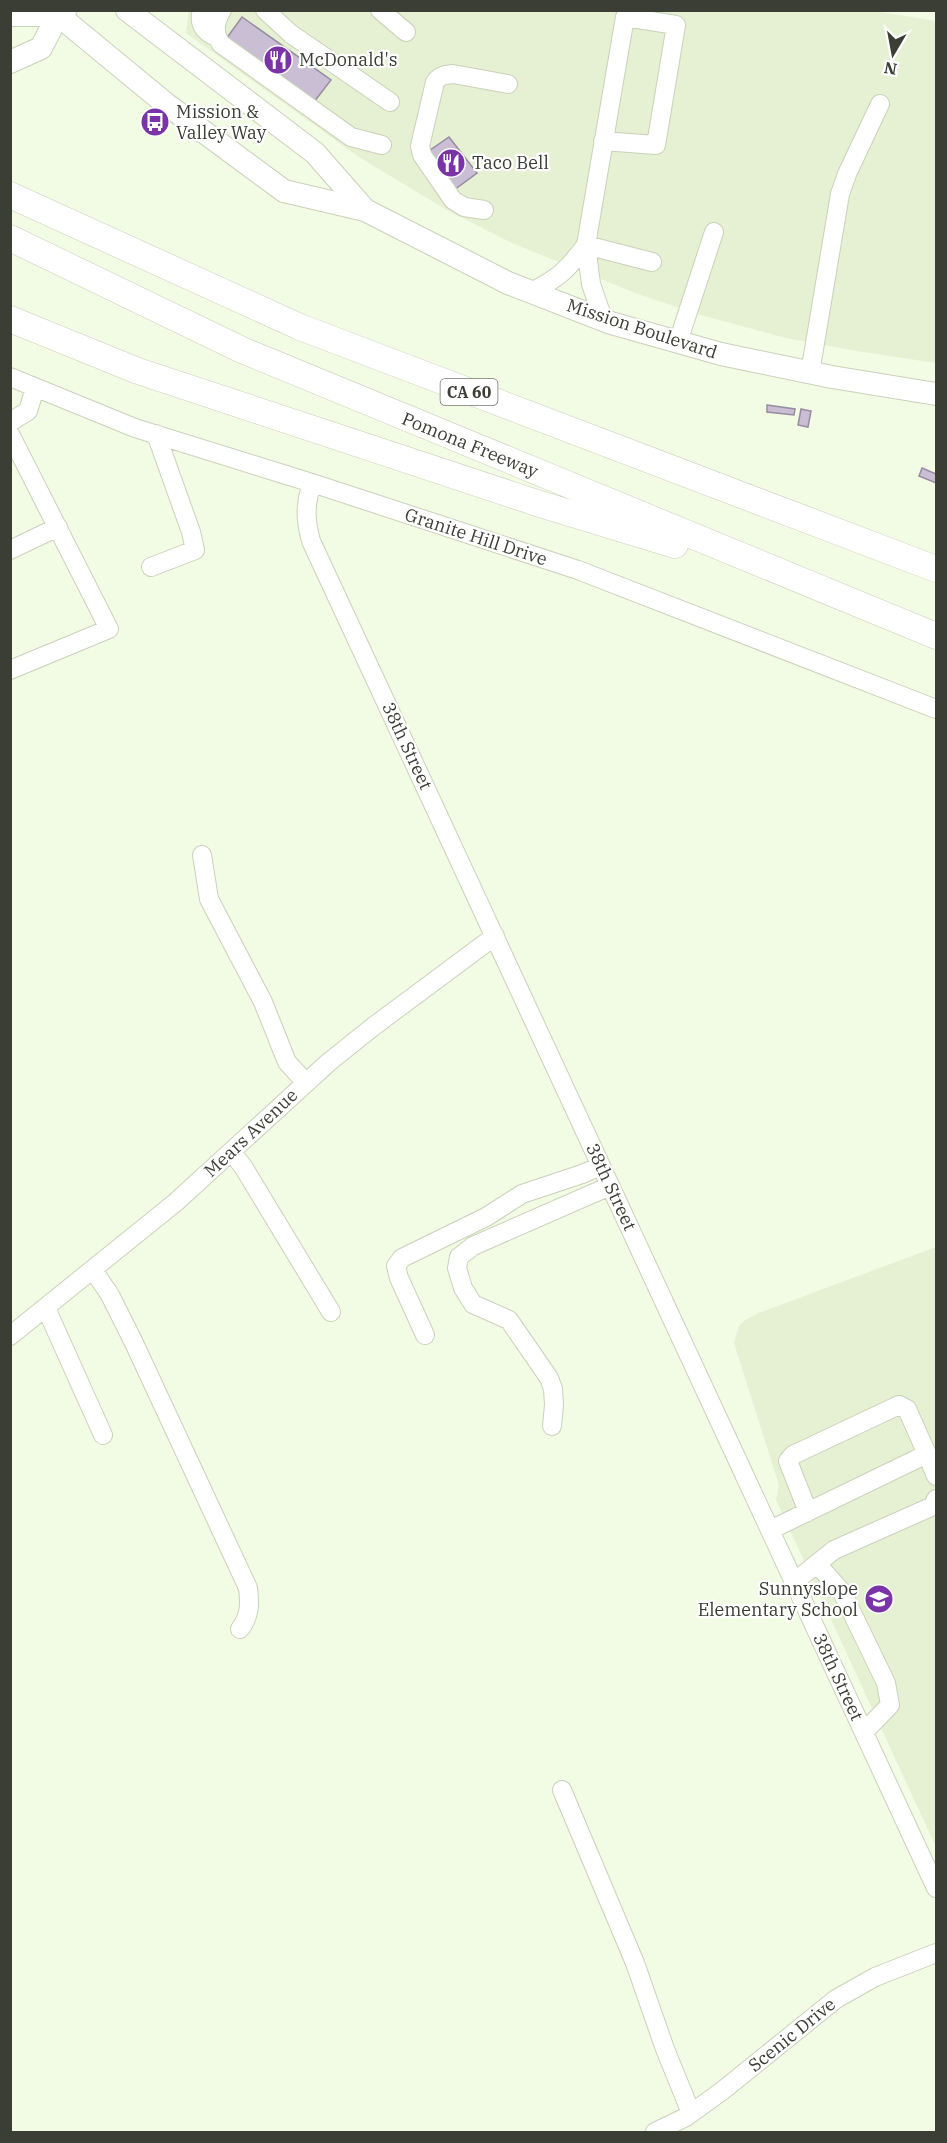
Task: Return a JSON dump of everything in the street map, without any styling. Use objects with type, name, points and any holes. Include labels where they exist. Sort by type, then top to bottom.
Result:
[{"type":"highway","name":"CA 60","points":[[10,195],[300,327],[936,569]]},
{"type":"highway","name":"Pomona Freeway","points":[[10,238],[242,350],[936,636]]},
{"type":"highway","points":[[10,319],[138,371],[540,504],[819,589]]},
{"type":"main road","name":"Mission Boulevard","points":[[127,10],[315,153],[365,210]]},
{"type":"main road","name":"Mission Boulevard","points":[[59,12],[166,104],[284,191],[365,210],[491,275],[603,319],[721,354],[810,373],[936,393]]},
{"type":"main road","points":[[10,15],[59,12]]},
{"type":"main road","points":[[10,62],[41,48],[59,12]]},
{"type":"street","points":[[202,10],[201,24],[207,33],[216,37]]},
{"type":"street","points":[[222,10],[215,27],[216,37],[220,44],[351,137],[382,145]]},
{"type":"street","points":[[265,10],[291,34],[390,102]]},
{"type":"street","points":[[380,10],[406,32]]},
{"type":"street","points":[[603,141],[656,145],[676,25],[657,16],[625,17],[603,141],[586,245],[591,284],[603,319]]},
{"type":"street","points":[[484,210],[464,207],[453,200],[425,162],[420,146],[435,82],[438,78],[453,74],[508,84]]},
{"type":"street","points":[[810,373],[840,194],[880,104]]},
{"type":"street","points":[[678,342],[714,232]]},
{"type":"street","points":[[586,245],[652,262]]},
{"type":"street","points":[[531,292],[547,285],[569,268],[586,245]]},
{"type":"street","name":"Granite Hill Drive","points":[[10,377],[156,434],[578,570],[936,709]]},
{"type":"street","points":[[10,422],[28,411],[35,388]]},
{"type":"street","points":[[10,434],[109,629],[10,670]]},
{"type":"street","points":[[151,567],[195,550],[191,532],[156,434]]},
{"type":"street","name":"38th Street","points":[[312,483],[306,500],[305,516],[311,541],[936,1888]]},
{"type":"street","points":[[10,550],[58,527]]},
{"type":"street","points":[[202,855],[209,899],[263,1002],[287,1062],[306,1083]]},
{"type":"street","name":"Mears Avenue","points":[[10,1336],[176,1202],[306,1083],[374,1026],[495,936]]},
{"type":"street","points":[[231,1152],[244,1168],[331,1312]]},
{"type":"street","points":[[425,1335],[399,1278],[396,1266],[402,1258],[486,1217],[522,1194],[601,1166]]},
{"type":"street","points":[[552,1426],[553,1389],[549,1378],[509,1320],[473,1304],[463,1288],[457,1268],[459,1257],[473,1246],[610,1186]]},
{"type":"street","points":[[93,1270],[110,1295],[134,1343],[248,1588],[250,1605],[247,1620],[240,1629]]},
{"type":"street","points":[[46,1308],[103,1435]]},
{"type":"street","points":[[808,1512],[788,1461],[793,1455],[899,1406],[907,1409],[936,1476]]},
{"type":"street","points":[[770,1530],[927,1454]]},
{"type":"street","points":[[794,1582],[834,1550],[933,1506],[936,1499]]},
{"type":"street","points":[[817,1564],[842,1592],[886,1683],[890,1705],[864,1732]]},
{"type":"street","points":[[562,1790],[635,1963],[665,2049],[691,2113]]},
{"type":"street","name":"Scenic Drive","points":[[655,2133],[691,2113],[722,2091],[836,1999],[875,1977],[936,1953]]},
{"type":"shaded area","points":[[189,10],[867,10],[936,21],[936,363],[786,338],[701,315],[638,294],[512,243],[445,209],[359,157],[186,33]]},
{"type":"shaded area","name":"Sunnyslope Elementary School","points":[[936,1247],[936,1847],[776,1500],[779,1485],[734,1343],[739,1326],[759,1313]]},
{"type":"building","name":"McDonald's","points":[[242,17],[331,80],[314,102],[226,39]]},
{"type":"building","name":"Taco Bell","points":[[449,137],[477,173],[454,190],[426,153]]},
{"type":"building","points":[[767,405],[795,409],[794,415],[767,412]]},
{"type":"building","points":[[801,409],[811,411],[808,427],[798,425]]},
{"type":"building","points":[[922,468],[936,474],[936,483],[919,476]]},
{"type":"place","name":"McDonald's","points":[[278,60]]},
{"type":"place","name":"Mission & Valley Way","points":[[155,122]]},
{"type":"place","name":"Taco Bell","points":[[451,163]]},
{"type":"place","name":"Sunnyslope Elementary School","points":[[879,1599]]}]
